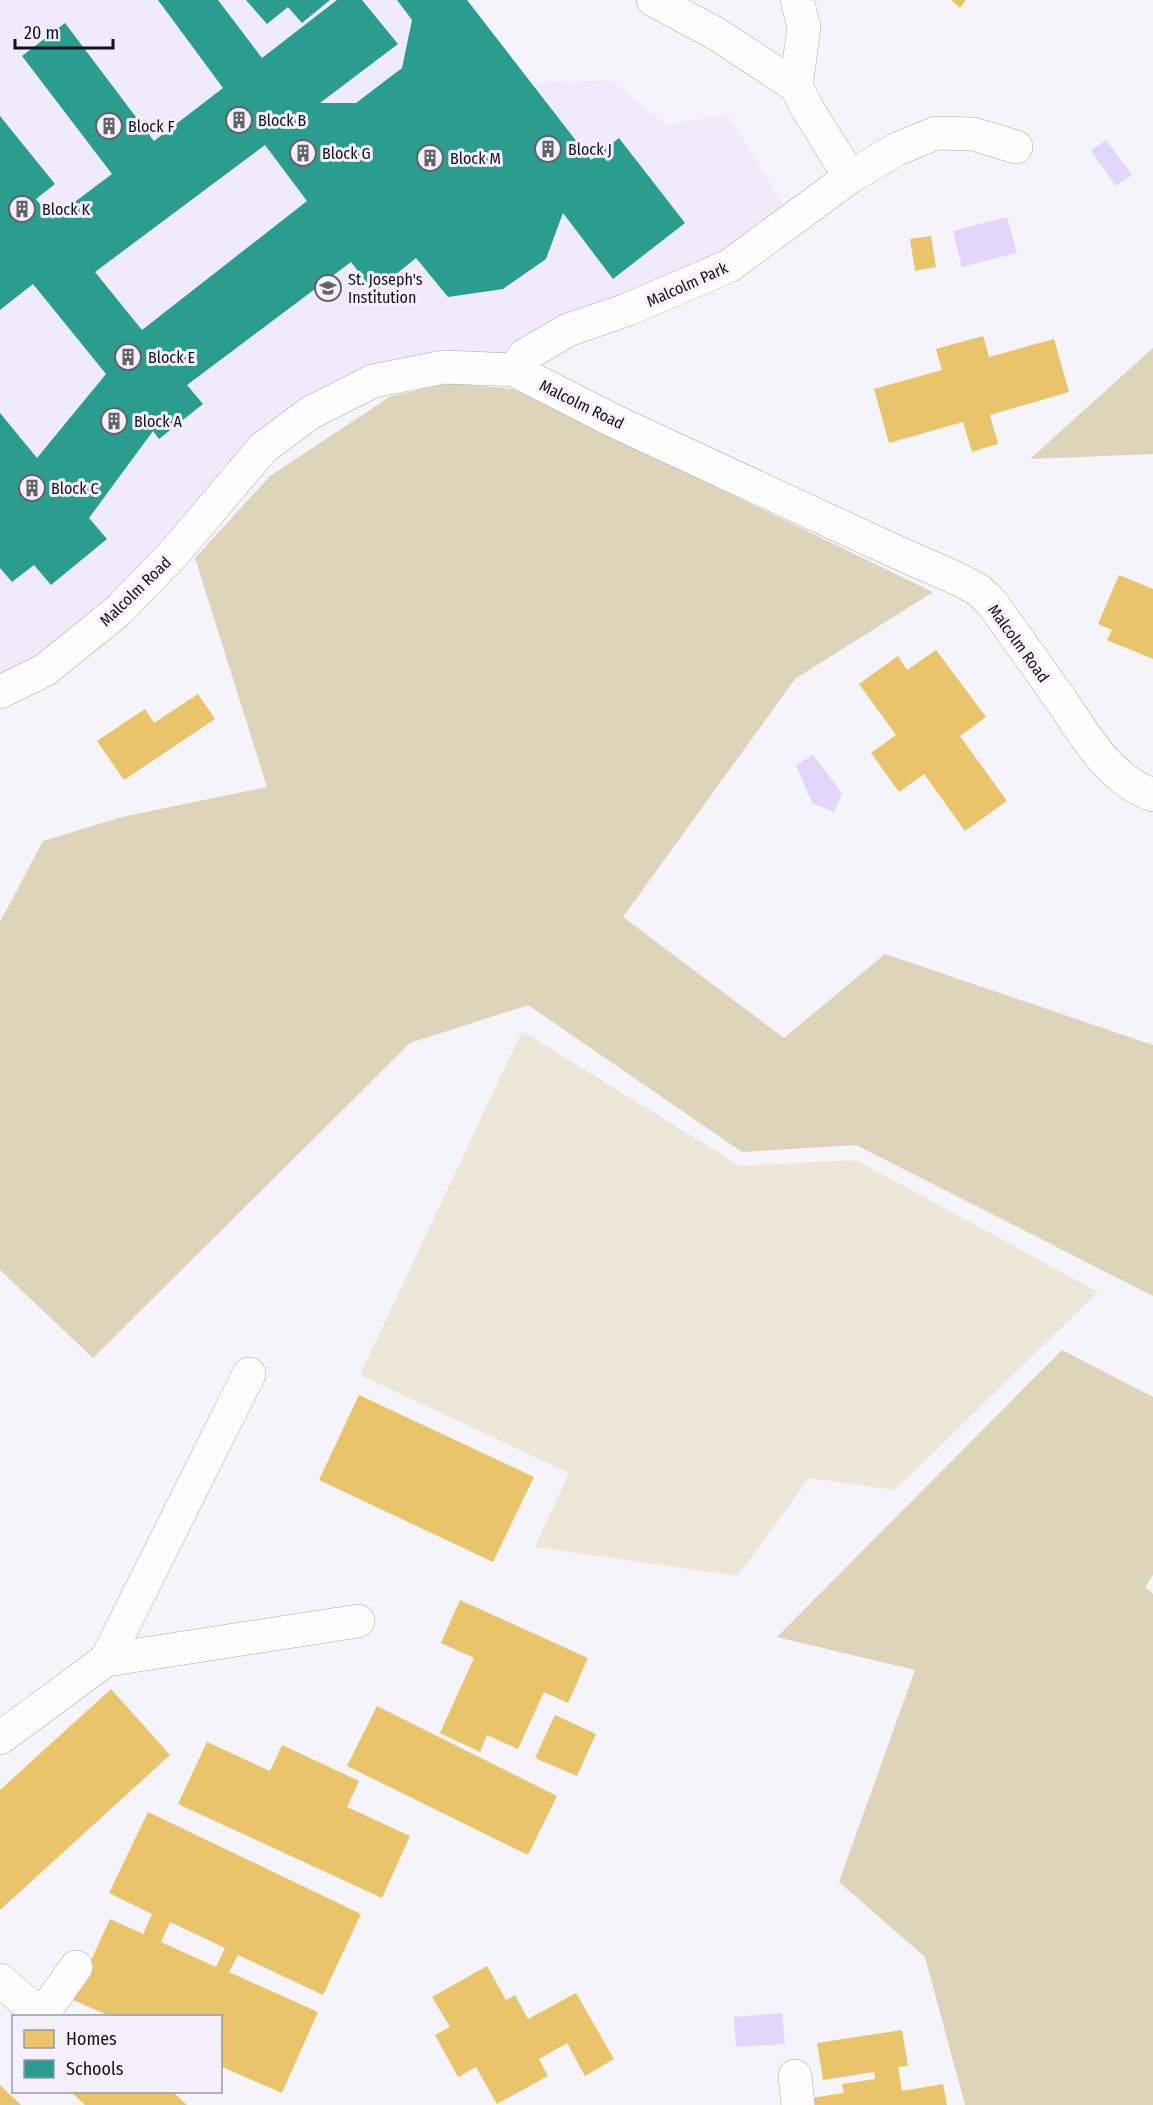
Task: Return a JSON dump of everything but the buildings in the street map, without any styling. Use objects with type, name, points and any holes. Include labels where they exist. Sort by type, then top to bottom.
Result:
[{"type":"street","points":[[653,0],[716,33],[796,86],[850,177]]},
{"type":"street","points":[[796,86],[804,27],[797,0]]},
{"type":"street","name":"Malcolm Park","points":[[514,370],[525,355],[568,330],[629,309],[729,266],[850,177],[897,149],[936,133],[973,134],[1016,147]]},
{"type":"street","name":"Malcolm Road","points":[[0,692],[45,670],[119,610],[175,552],[263,448],[310,413],[373,381],[444,368],[514,370],[614,421],[977,589],[991,602],[1102,760],[1124,779],[1143,792],[1153,795]]},
{"type":"street","points":[[0,1738],[106,1660],[249,1374]]},
{"type":"street","points":[[106,1660],[358,1621]]},
{"type":"street","points":[[0,1980],[31,2007],[47,2008],[76,1967]]},
{"type":"shaded area","name":"St. Joseph's Institution","points":[[0,0],[465,0],[526,83],[611,80],[667,125],[727,114],[788,212],[514,370],[322,396],[119,610],[0,692]]},
{"type":"shaded area","points":[[1106,140],[1132,175],[1116,186],[1091,151]]},
{"type":"shaded area","points":[[1007,217],[1017,253],[962,267],[953,231]]},
{"type":"shaded area","points":[[1153,348],[1153,454],[1030,459]]},
{"type":"shaded area","points":[[450,383],[514,389],[933,592],[795,679],[623,917],[784,1038],[885,954],[1153,1045],[1153,1296],[856,1145],[742,1152],[528,1005],[410,1043],[93,1358],[0,1270],[0,922],[43,841],[122,817],[267,787],[195,558],[270,476],[391,396]]},
{"type":"shaded area","points":[[813,755],[842,793],[834,812],[812,803],[796,765]]},
{"type":"shaded area","points":[[522,1031],[740,1166],[856,1160],[1098,1292],[895,1490],[809,1478],[738,1576],[535,1547],[569,1473],[360,1375]]},
{"type":"shaded area","points":[[1062,1350],[1153,1397],[1153,1575],[1145,1587],[1153,1594],[1153,2105],[965,2105],[925,1957],[839,1882],[915,1670],[777,1637]]},
{"type":"shaded area","points":[[782,2013],[785,2044],[736,2047],[734,2017]]},
{"type":"place","name":"Block B","points":[[239,120]]},
{"type":"place","name":"Block F","points":[[109,126]]},
{"type":"place","name":"Block J","points":[[548,149]]},
{"type":"place","name":"Block G","points":[[303,153]]},
{"type":"place","name":"Block M","points":[[430,158]]},
{"type":"place","name":"Block K","points":[[22,209]]},
{"type":"place","name":"St. Joseph's Institution","points":[[328,288]]},
{"type":"place","name":"Block E","points":[[128,357]]},
{"type":"place","name":"Block A","points":[[114,421]]},
{"type":"place","name":"Block C","points":[[32,488]]}]
